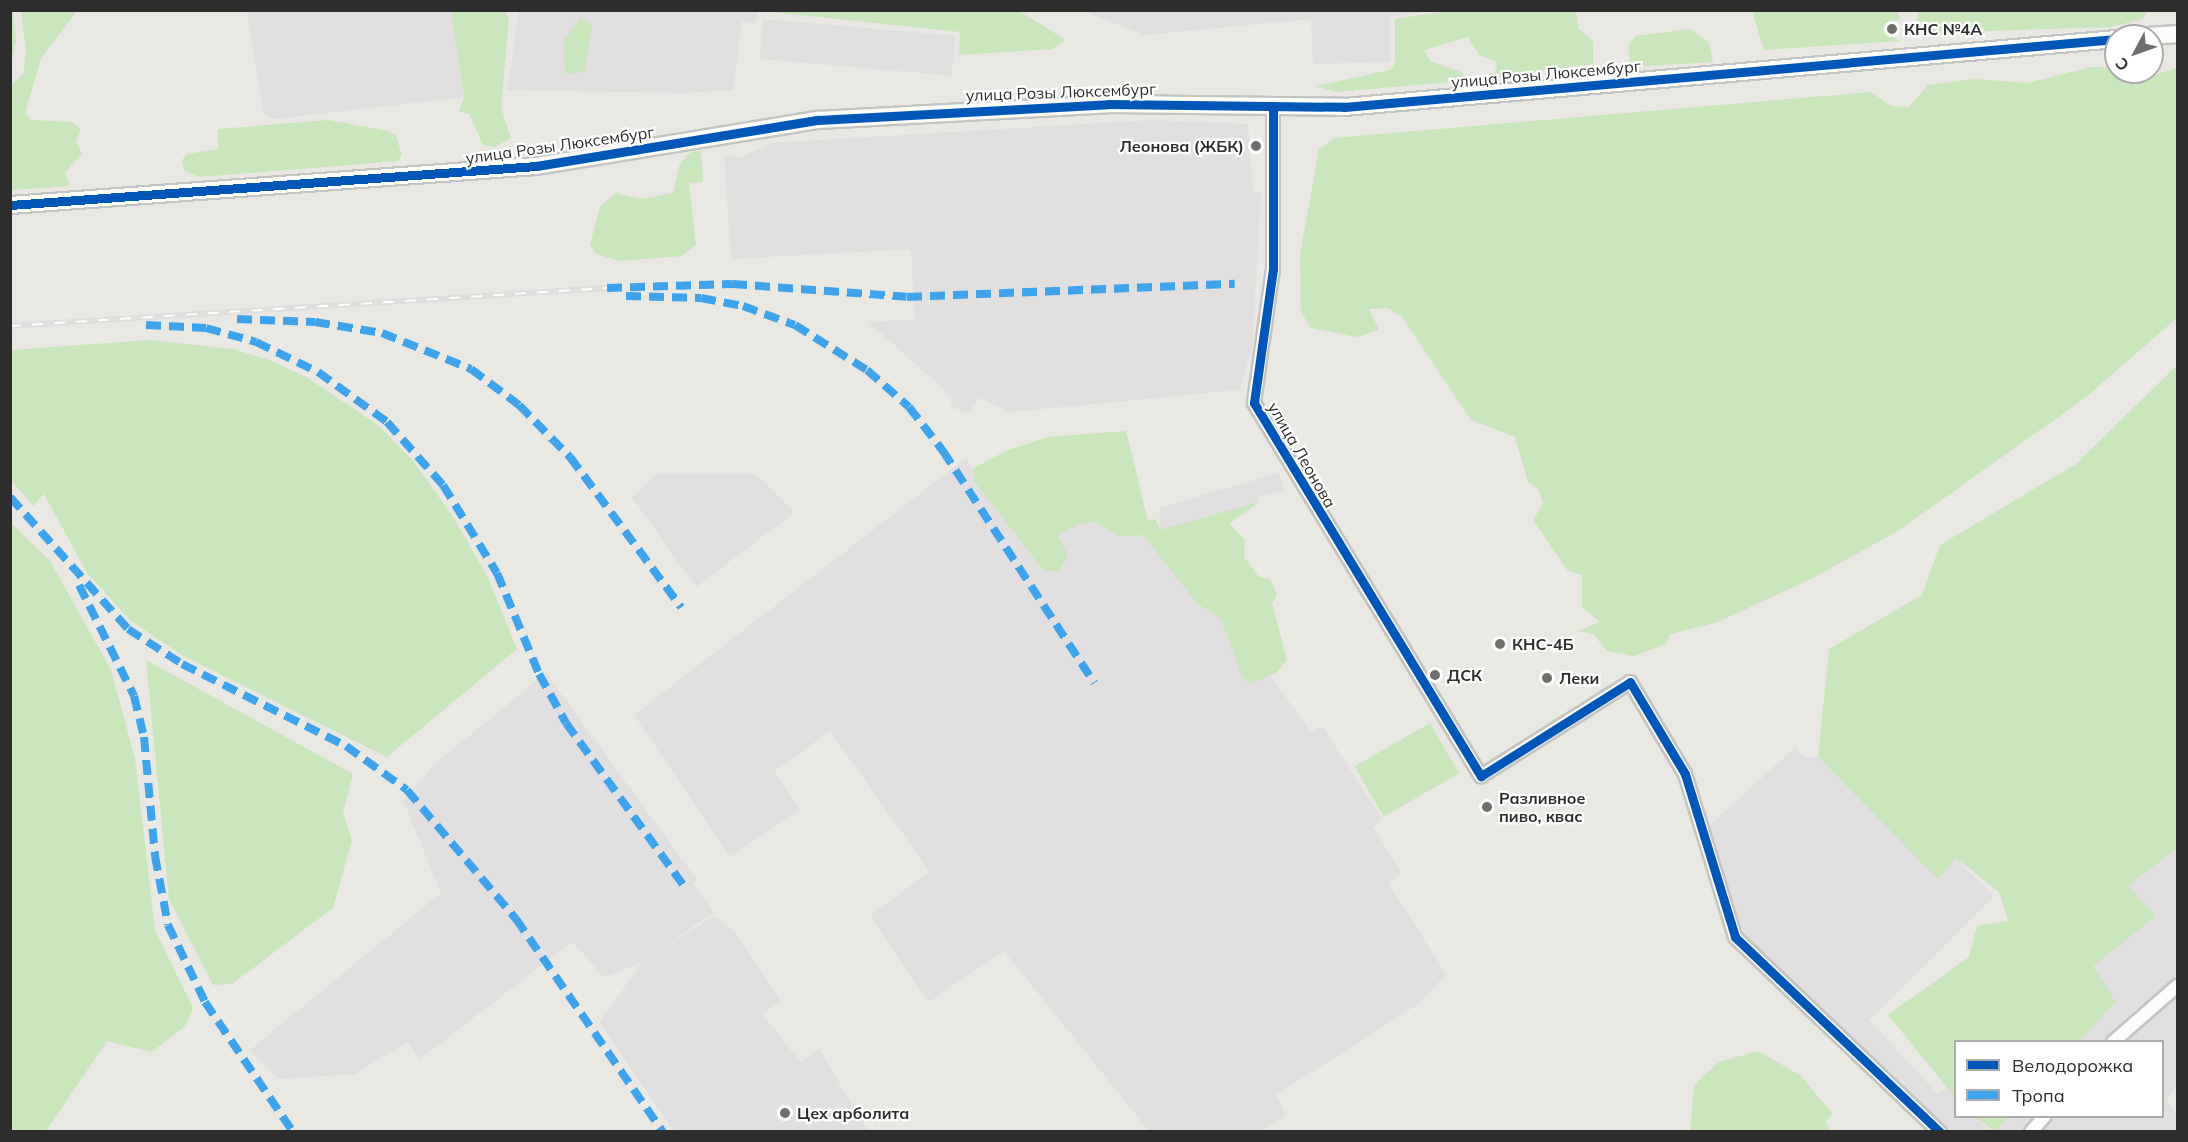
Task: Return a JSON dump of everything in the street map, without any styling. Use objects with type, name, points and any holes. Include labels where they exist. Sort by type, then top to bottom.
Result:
[{"type":"street","name":"улица Розы Люксембург","points":[[10,205],[536,165],[818,120],[1097,104],[1344,107],[2104,40]]},
{"type":"street","name":"улица Леонова","points":[[1273,106],[1273,269],[1254,403],[1481,776],[1630,682],[1685,774],[1735,937],[1940,1131]]},
{"type":"street","points":[[2114,1040],[2178,985]]},
{"type":"street","points":[[2031,1131],[2043,1118]]},
{"type":"shaded area","points":[[247,11],[451,11],[464,97],[274,119],[263,113]]},
{"type":"shaded area","points":[[519,11],[758,11],[756,23],[742,21],[733,90],[685,93],[507,90]]},
{"type":"shaded area","points":[[1083,11],[1435,11],[1390,16],[1390,62],[1313,64],[1311,19],[1145,35]]},
{"type":"shaded area","points":[[763,19],[955,36],[952,76],[760,59]]},
{"type":"shaded area","points":[[1151,120],[1248,124],[1253,192],[1261,192],[1252,350],[1239,390],[1010,412],[980,398],[968,413],[951,407],[951,397],[868,322],[915,319],[911,249],[731,259],[724,155],[739,158],[772,143]]},
{"type":"shaded area","points":[[966,458],[978,476],[1155,533],[1168,529],[1311,733],[1322,726],[1383,820],[1373,827],[1402,873],[1388,883],[1446,974],[1420,1003],[1276,1095],[1286,1115],[1262,1131],[1149,1131],[1004,951],[929,1002],[870,915],[930,872],[830,731],[774,772],[800,810],[730,857],[634,715]]},
{"type":"shaded area","points":[[1279,473],[1284,490],[1258,497],[1259,502],[1160,531],[1159,508]]},
{"type":"shaded area","points":[[657,474],[756,474],[795,512],[696,587],[632,497]]},
{"type":"shaded area","points":[[546,673],[697,880],[693,884],[714,912],[645,960],[714,916],[734,930],[780,1001],[762,1014],[801,1063],[819,1049],[868,1131],[674,1131],[600,1023],[641,963],[604,977],[572,942],[420,1059],[408,1041],[355,1074],[278,1079],[250,1050],[441,893],[403,800],[437,762]]},
{"type":"shaded area","points":[[1795,747],[1804,757],[1818,757],[1938,878],[1955,857],[1994,897],[1869,1020],[1938,1094],[1946,1088],[1954,1096],[1954,1118],[1976,1118],[1990,1131],[1934,1131],[1735,937],[1705,830]]},
{"type":"shaded area","points":[[2177,848],[2177,975],[2130,1014],[2133,1018],[2177,985],[2177,1085],[2166,1101],[2177,1114],[2177,1131],[1995,1132],[2008,1118],[2164,1118],[2164,1040],[2080,1040],[2116,1002],[2092,966],[2155,916],[2128,886]]},
{"type":"green space","points":[[1454,10],[1576,11],[1578,28],[1593,41],[1593,64],[1494,77],[1497,62],[1479,55],[1468,37],[1424,50],[1430,61],[1461,72],[1466,77],[1462,81],[1336,92],[1316,86],[1390,70],[1395,63],[1395,19]]},
{"type":"green space","points":[[2148,10],[2142,19],[2123,24],[2104,24],[2104,27],[1929,33],[1917,21],[1918,11]]},
{"type":"green space","points":[[10,11],[13,11],[16,41],[11,63]]},
{"type":"green space","points":[[21,11],[77,11],[41,58],[25,114],[31,120],[72,122],[81,129],[76,142],[82,153],[65,173],[70,186],[11,190],[11,86],[23,74],[26,52]]},
{"type":"green space","points":[[451,11],[505,11],[509,20],[501,107],[511,138],[495,147],[483,145],[469,114],[459,111],[464,97]]},
{"type":"green space","points":[[762,11],[1019,11],[1066,40],[1052,49],[959,55],[960,32]]},
{"type":"green space","points":[[1752,11],[1898,11],[1900,19],[1887,25],[1888,34],[1900,41],[1764,50]]},
{"type":"green space","points":[[580,18],[592,24],[585,71],[565,74],[564,40]]},
{"type":"green space","points":[[1690,29],[1709,42],[1713,62],[1631,67],[1628,46],[1636,36]]},
{"type":"green space","points":[[2092,67],[2104,67],[2104,84],[2164,84],[2164,72],[2177,68],[2177,318],[2085,398],[1898,531],[1813,578],[1718,622],[1670,634],[1666,644],[1634,656],[1607,651],[1593,634],[1578,631],[1600,622],[1582,607],[1582,575],[1568,571],[1533,520],[1543,504],[1539,490],[1528,482],[1515,437],[1471,420],[1402,317],[1388,308],[1369,309],[1379,330],[1357,337],[1311,328],[1301,312],[1300,255],[1319,149],[1334,138],[1871,92],[1891,106],[1909,107],[1928,85],[1974,79],[2028,83]]},
{"type":"green space","points":[[329,120],[388,131],[396,136],[402,155],[398,161],[200,177],[184,171],[182,160],[187,154],[218,149],[218,129]]},
{"type":"green space","points":[[701,150],[703,182],[689,183],[696,245],[682,256],[620,261],[596,254],[590,245],[600,207],[615,193],[641,199],[673,193],[679,166],[689,153]]},
{"type":"green space","points":[[149,340],[233,349],[269,360],[306,377],[378,425],[414,462],[455,520],[488,578],[517,649],[387,757],[183,656],[130,620],[87,573],[44,494],[33,506],[11,480],[11,350]]},
{"type":"green space","points":[[2177,365],[2177,848],[2128,886],[2156,916],[2093,966],[2116,1002],[2080,1040],[1954,1040],[1954,1096],[1888,1015],[1969,957],[1977,926],[2008,921],[1999,892],[1956,858],[1938,879],[1818,757],[1829,649],[1922,595],[1940,545],[2076,464]]},
{"type":"green space","points":[[1126,431],[1148,521],[1156,519],[1160,530],[1259,502],[1229,524],[1245,540],[1244,557],[1259,577],[1270,579],[1277,595],[1272,603],[1287,660],[1277,672],[1249,684],[1242,676],[1221,619],[1197,603],[1143,535],[1120,536],[1094,522],[1079,524],[1057,536],[1068,554],[1059,571],[1044,571],[974,481],[974,468],[1008,450],[1048,437]]},
{"type":"green space","points":[[10,522],[50,561],[111,670],[135,759],[155,930],[193,1008],[185,1026],[152,1052],[107,1041],[46,1131],[11,1131]]},
{"type":"green space","points":[[146,660],[353,774],[343,812],[352,840],[333,908],[232,984],[213,985],[169,899]]},
{"type":"green space","points":[[1430,723],[1459,773],[1384,817],[1355,766]]},
{"type":"green space","points":[[1758,1051],[1800,1075],[1833,1114],[1825,1122],[1831,1131],[1690,1131],[1694,1087],[1703,1076],[1719,1062]]},
{"type":"green space","points":[[1976,1118],[2008,1118],[1995,1132]]},
{"type":"railway","points":[[10,326],[607,288]]},
{"type":"marked path","points":[[607,288],[732,284],[907,297],[1235,284]]},
{"type":"marked path","points":[[626,296],[701,298],[743,306],[795,325],[867,370],[909,407],[943,451],[1094,683]]},
{"type":"marked path","points":[[237,319],[315,322],[382,333],[471,369],[519,405],[570,457],[681,607]]},
{"type":"marked path","points":[[146,325],[206,328],[256,342],[318,372],[387,422],[443,485],[497,573],[539,674],[566,723],[684,886]]},
{"type":"marked path","points":[[10,497],[128,629],[182,664],[346,746],[407,790],[516,919],[663,1132]]},
{"type":"marked path","points":[[79,585],[134,696],[144,737],[155,856],[168,925],[205,1002],[293,1132]]},
{"type":"cycle path","points":[[10,205],[536,166],[818,120],[1109,104],[1344,107],[2104,40]]},
{"type":"cycle path","points":[[1273,106],[1273,269],[1254,403],[1481,776],[1630,682],[1685,774],[1735,937],[1940,1132]]},
{"type":"place","name":"КНС №4А","points":[[1892,29]]},
{"type":"place","name":"Леонова (ЖБК)","points":[[1256,146]]},
{"type":"place","name":"КНС-4Б","points":[[1500,644]]},
{"type":"place","name":"ДСК","points":[[1435,675]]},
{"type":"place","name":"Леки","points":[[1547,678]]},
{"type":"place","name":"Разливное пиво, квас","points":[[1487,807]]},
{"type":"place","name":"Цех арболита","points":[[785,1113]]}]
